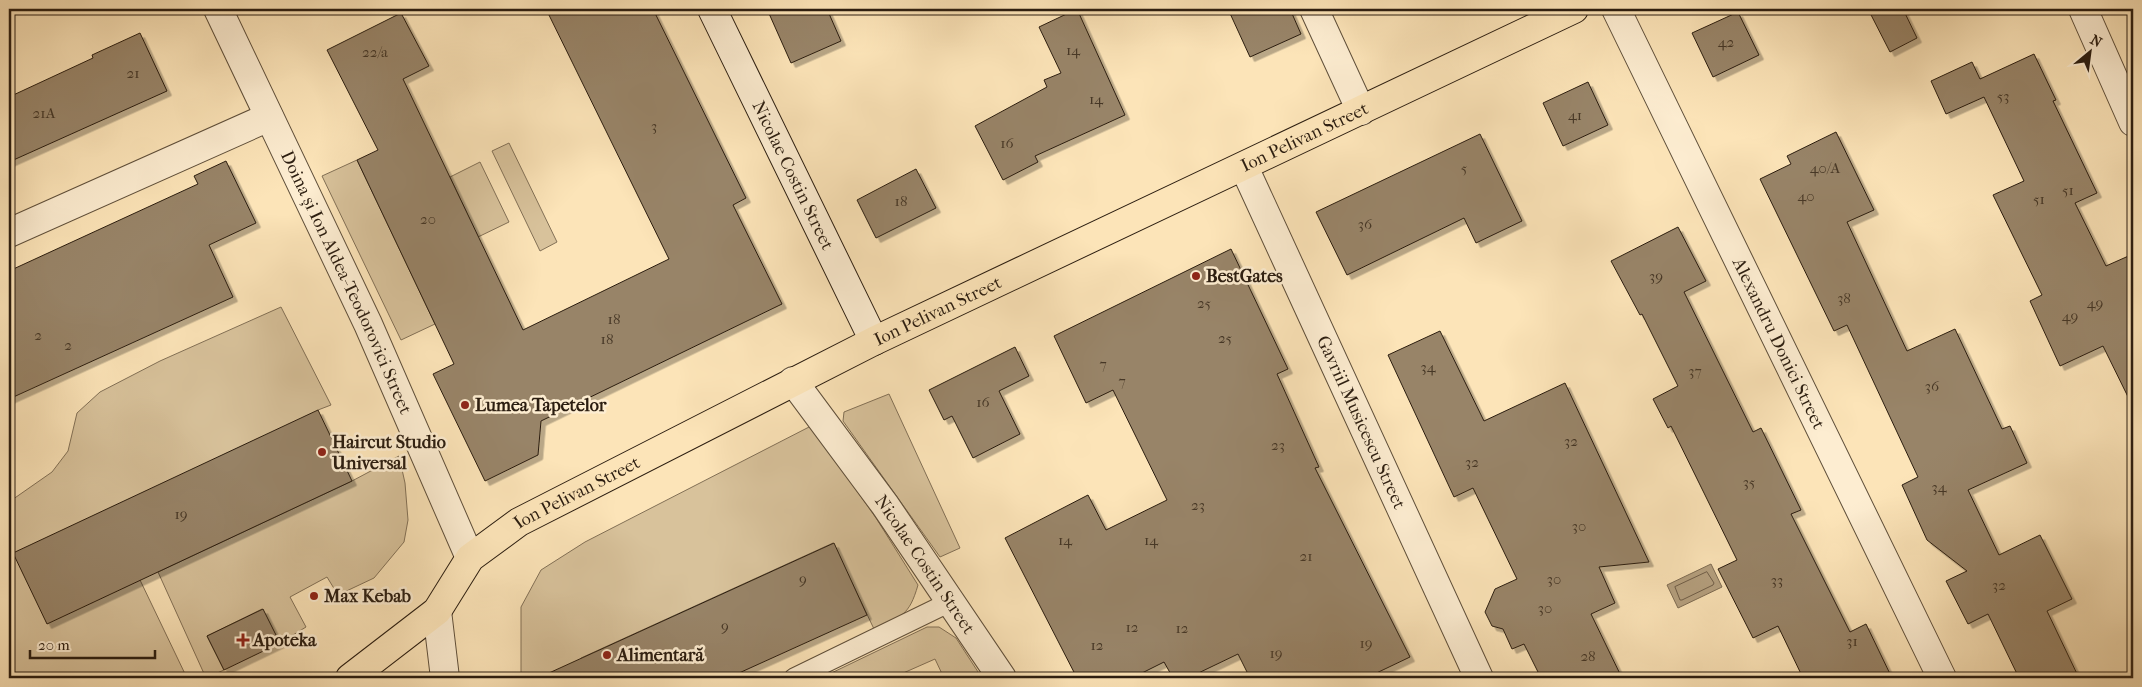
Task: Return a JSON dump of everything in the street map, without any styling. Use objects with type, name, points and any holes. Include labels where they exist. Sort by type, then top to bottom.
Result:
[{"type":"main road","name":"Ion Pelivan Street","points":[[350,678],[437,611],[470,558],[524,519],[874,341],[1574,9]]},
{"type":"street","name":"Doina și Ion Aldea-Teodorovici Street","points":[[218,9],[368,324],[470,558]]},
{"type":"street","name":"Nicolae Costin Street","points":[[712,9],[874,341]]},
{"type":"street","points":[[1314,9],[1361,111]]},
{"type":"street","name":"Alexandru Donici Street","points":[[1616,9],[1942,678]]},
{"type":"street","points":[[2083,9],[2133,122]]},
{"type":"street","points":[[9,233],[269,117]]},
{"type":"street","name":"Gavriil Musicescu Street","points":[[1244,167],[1479,678]]},
{"type":"street","name":"Nicolae Costin Street","points":[[793,381],[885,505],[1002,678]]},
{"type":"street","points":[[437,611],[445,678]]},
{"type":"lane","points":[[794,678],[950,602]]},
{"type":"shaded area","points":[[509,143],[557,242],[540,251],[492,151]]},
{"type":"shaded area","points":[[357,160],[435,324],[401,340],[322,176]]},
{"type":"shaded area","points":[[480,162],[509,222],[478,237],[450,177]]},
{"type":"shaded area","points":[[281,307],[331,405],[318,410],[140,580],[187,678],[9,678],[9,571],[11,569],[9,564],[9,502],[52,472],[68,451],[77,413],[100,392],[160,361]]},
{"type":"shaded area","points":[[889,394],[960,548],[940,557],[843,421],[844,412]]},
{"type":"shaded area","points":[[811,426],[876,518],[918,585],[908,609],[903,614],[874,629],[833,543],[581,658],[590,678],[521,678],[521,607],[541,570],[585,542]]},
{"type":"shaded area","points":[[399,456],[405,483],[408,520],[404,542],[374,578],[338,595],[327,577],[290,597],[306,627],[280,643],[262,609],[207,636],[224,670],[206,678],[158,572],[352,481]]},
{"type":"shaded area","points":[[927,627],[939,627],[956,638],[982,678],[944,678],[935,659],[892,678],[821,678]]},
{"type":"water","points":[[1711,564],[1722,587],[1678,608],[1667,585]]},
{"type":"building","points":[[546,9],[653,9],[746,198],[733,205],[782,304],[541,421],[538,455],[485,481],[433,374],[454,364],[357,160],[378,150],[327,50],[401,13],[429,66],[403,79],[523,330],[669,259]]},
{"type":"building","points":[[767,9],[827,9],[841,41],[791,63]]},
{"type":"building","points":[[1077,9],[1125,115],[1035,156],[1038,162],[1003,180],[975,126],[1047,87],[1044,80],[1061,73],[1039,27]]},
{"type":"building","points":[[1228,9],[1290,9],[1301,34],[1250,57]]},
{"type":"building","points":[[1868,9],[1903,9],[1917,38],[1890,52]]},
{"type":"building","points":[[1738,12],[1759,55],[1713,77],[1692,33]]},
{"type":"building","points":[[140,33],[167,91],[9,162],[9,97],[93,58],[92,55]]},
{"type":"building","points":[[2034,54],[2056,100],[2053,101],[2097,193],[2075,203],[2106,266],[2133,254],[2133,407],[2103,346],[2060,366],[2030,301],[2042,295],[1993,195],[2024,181],[1984,97],[1946,114],[1931,81],[1972,62],[1980,79]]},
{"type":"building","points":[[1588,82],[1608,125],[1563,146],[1543,103]]},
{"type":"building","points":[[1836,132],[1874,210],[1847,222],[1907,351],[1955,329],[2002,429],[2010,426],[2027,463],[1968,490],[1999,555],[2040,535],[2072,599],[2047,611],[2079,678],[2019,678],[1988,614],[1968,624],[1946,581],[1967,571],[1927,540],[1902,485],[1918,477],[1847,325],[1834,331],[1760,179],[1791,164],[1787,156]]},
{"type":"building","points":[[1480,134],[1522,221],[1476,243],[1464,218],[1347,275],[1316,212]]},
{"type":"building","points":[[226,161],[256,223],[209,245],[233,297],[9,399],[9,271],[198,184],[194,176]]},
{"type":"building","points":[[916,169],[936,208],[876,238],[857,200]]},
{"type":"building","points":[[1678,227],[1706,281],[1684,292],[1753,432],[1761,428],[1801,510],[1791,514],[1850,632],[1866,624],[1892,678],[1803,678],[1778,626],[1753,638],[1718,569],[1737,560],[1671,426],[1668,428],[1653,399],[1678,386],[1642,314],[1640,315],[1611,261]]},
{"type":"building","points":[[1231,249],[1288,369],[1277,374],[1319,467],[1315,468],[1410,657],[1366,678],[1250,678],[1238,654],[1188,678],[1173,678],[1164,662],[1132,678],[1077,678],[1005,538],[1088,495],[1106,530],[1167,500],[1113,390],[1086,403],[1054,336]]},
{"type":"building","points":[[1440,331],[1484,421],[1565,383],[1649,562],[1599,567],[1615,603],[1591,614],[1622,678],[1541,678],[1524,644],[1512,649],[1503,629],[1492,626],[1485,612],[1495,589],[1517,579],[1473,488],[1454,497],[1388,355]]},
{"type":"building","points":[[1015,347],[1029,376],[999,391],[1020,434],[973,458],[952,416],[944,420],[929,390]]},
{"type":"building","points":[[318,410],[352,481],[47,624],[13,553]]},
{"type":"building","points":[[834,543],[867,615],[728,678],[538,678]]},
{"type":"building","name":"Apoteka","points":[[263,609],[280,643],[224,670],[207,636]]},
{"type":"place","name":"BestGates","points":[[1196,276]]},
{"type":"place","name":"Lumea Tapetelor","points":[[465,405]]},
{"type":"place","name":"Haircut Studio Universal","points":[[322,452]]},
{"type":"place","name":"Max Kebab","points":[[314,596]]},
{"type":"place","name":"Apoteka","points":[[243,640]]},
{"type":"place","name":"Alimentară","points":[[607,655]]}]
